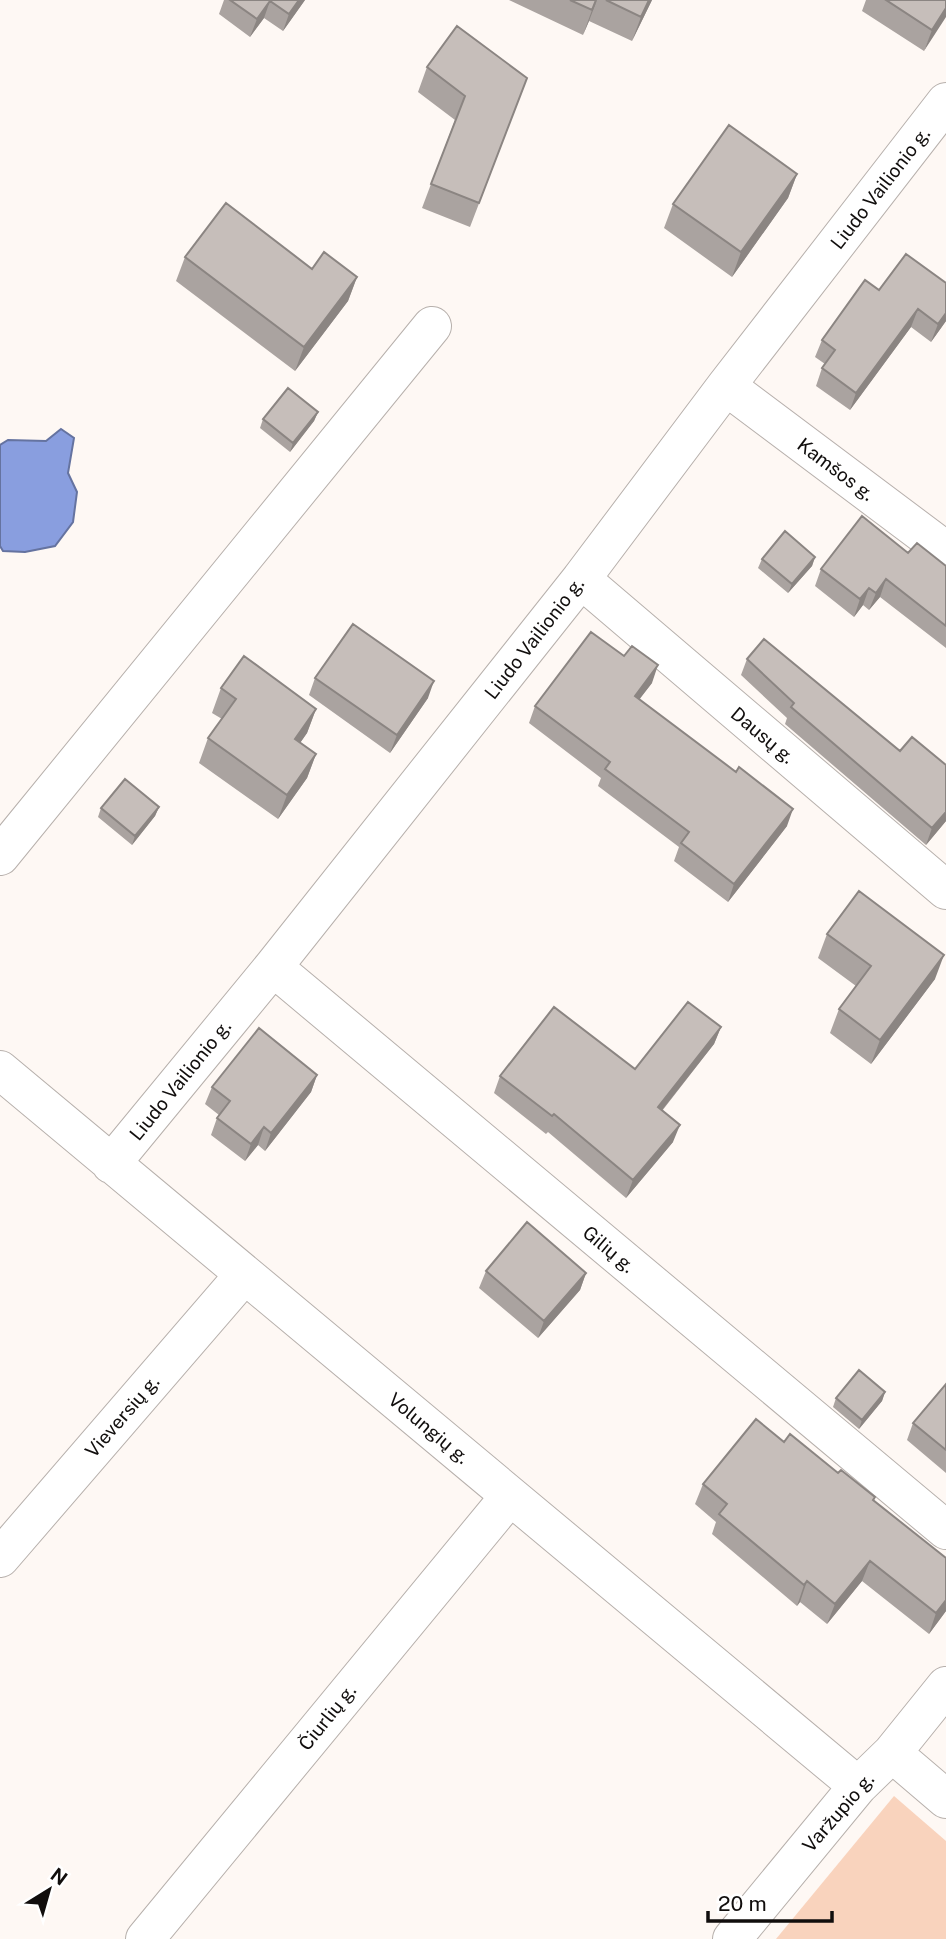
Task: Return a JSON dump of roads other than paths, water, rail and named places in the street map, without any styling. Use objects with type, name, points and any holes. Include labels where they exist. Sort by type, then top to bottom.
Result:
[{"type":"street","name":"Liudo Vailionio g.","points":[[111,1164],[273,967],[581,579],[726,386],[946,102]]},
{"type":"street","points":[[0,856],[432,326]]},
{"type":"street","name":"Kamšos g.","points":[[726,386],[946,551]]},
{"type":"street","name":"Dausų g.","points":[[581,579],[946,890]]},
{"type":"street","name":"Gilių g.","points":[[273,967],[946,1530]]},
{"type":"street","name":"Volungių g.","points":[[0,1070],[858,1786]]},
{"type":"street","name":"Vieversių g.","points":[[0,1558],[244,1275]]},
{"type":"street","name":"Čiurlių g.","points":[[145,1939],[510,1496]]},
{"type":"street","name":"Varžupio g.","points":[[732,1939],[858,1786],[892,1753],[946,1686]]},
{"type":"street","points":[[892,1753],[946,1799]]},
{"type":"water","points":[[61,429],[74,438],[68,473],[77,492],[73,522],[55,546],[25,552],[3,551],[0,546],[0,445],[8,440],[46,441]]}]
